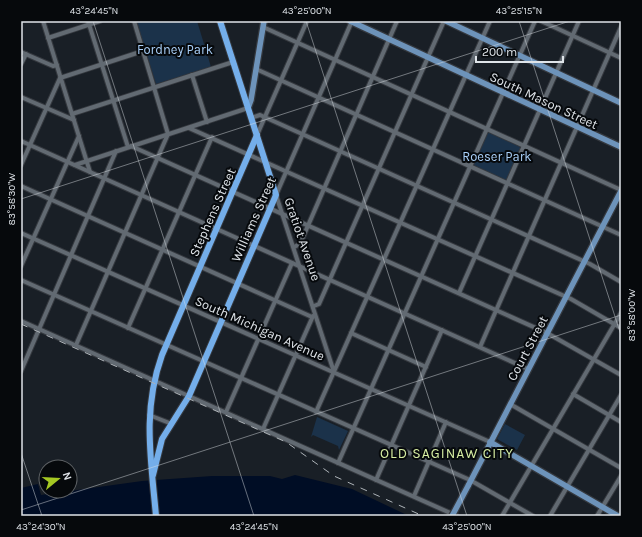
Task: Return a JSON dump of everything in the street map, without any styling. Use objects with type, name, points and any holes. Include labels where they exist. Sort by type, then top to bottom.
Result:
[{"type":"highway","name":"Gratiot Avenue","points":[[220,21],[276,195]]},
{"type":"highway","name":"Stephens Street","points":[[153,475],[149,446],[149,415],[154,380],[166,345],[257,134]]},
{"type":"highway","name":"Williams Street","points":[[153,475],[159,447],[189,396],[276,195]]},
{"type":"highway","points":[[153,475],[156,516]]},
{"type":"main road","name":"South Mason Street","points":[[351,21],[621,147]]},
{"type":"main road","points":[[445,21],[621,103]]},
{"type":"main road","points":[[248,108],[251,100],[263,24]]},
{"type":"main road","name":"Court Street","points":[[454,516],[490,442],[621,191]]},
{"type":"main road","points":[[490,442],[618,516]]},
{"type":"street","points":[[43,21],[90,172]]},
{"type":"street","points":[[48,38],[89,23],[100,21]]},
{"type":"street","points":[[76,345],[168,134],[134,21]]},
{"type":"street","name":"Stephens Street","points":[[257,134],[307,21]]},
{"type":"street","name":"Williams Street","points":[[276,195],[351,21]]},
{"type":"street","points":[[294,247],[300,244],[397,21]]},
{"type":"street","points":[[314,306],[319,304],[445,21]]},
{"type":"street","points":[[316,412],[490,21]]},
{"type":"street","points":[[338,463],[535,21]]},
{"type":"street","points":[[541,21],[621,58]]},
{"type":"street","points":[[459,293],[580,21]]},
{"type":"street","points":[[89,23],[113,101],[129,146],[547,333],[621,375]]},
{"type":"street","points":[[263,24],[334,60],[621,191]]},
{"type":"street","points":[[480,347],[621,27]]},
{"type":"street","points":[[21,165],[60,78],[143,51]]},
{"type":"street","points":[[21,64],[23,53],[53,66],[56,65]]},
{"type":"street","points":[[72,114],[233,62]]},
{"type":"street","points":[[256,69],[621,235]]},
{"type":"street","points":[[192,75],[207,122]]},
{"type":"street","points":[[21,96],[74,120]]},
{"type":"street","points":[[74,165],[248,108]]},
{"type":"street","points":[[251,118],[260,115],[585,262],[621,282]]},
{"type":"street","points":[[189,128],[212,137],[566,298],[621,328]]},
{"type":"street","points":[[21,266],[79,136]]},
{"type":"street","points":[[128,328],[212,137]]},
{"type":"street","points":[[21,141],[528,369]]},
{"type":"street","points":[[21,371],[116,151]]},
{"type":"street","points":[[21,186],[314,316],[263,429]]},
{"type":"street","name":"Gratiot Avenue","points":[[276,195],[314,306],[314,316],[334,372]]},
{"type":"street","name":"South Michigan Avenue","points":[[21,233],[490,442]]},
{"type":"street","points":[[226,412],[292,263]]},
{"type":"street","points":[[21,280],[278,396],[429,462],[533,516]]},
{"type":"street","points":[[502,516],[621,313]]},
{"type":"street","points":[[21,321],[414,496],[454,516]]},
{"type":"street","points":[[376,480],[442,330]]},
{"type":"street","points":[[350,333],[426,367]]},
{"type":"street","points":[[573,394],[621,422]]},
{"type":"street","points":[[550,516],[621,395]]},
{"type":"street","points":[[510,404],[621,468]]},
{"type":"street","points":[[149,415],[172,424]]},
{"type":"street","points":[[414,496],[446,422]]},
{"type":"street","points":[[597,516],[621,476]]},
{"type":"green space","name":"Fordney Park","points":[[136,21],[197,21],[211,67],[156,84]]},
{"type":"green space","name":"Roeser Park","points":[[488,132],[521,147],[507,181],[473,166]]},
{"type":"green space","points":[[317,417],[348,431],[339,450],[338,446],[313,435],[311,437]]},
{"type":"green space","points":[[505,424],[525,435],[517,450],[497,439]]},
{"type":"shaded area","points":[[295,475],[352,489],[409,516],[21,516],[21,488],[38,484],[38,499],[78,499],[78,490],[142,481],[212,476],[270,476],[282,479]]},
{"type":"railway","points":[[21,324],[286,442],[334,476],[423,516]]},
{"type":"district","name":"OLD SAGINAW CITY","points":[[447,453]]}]
